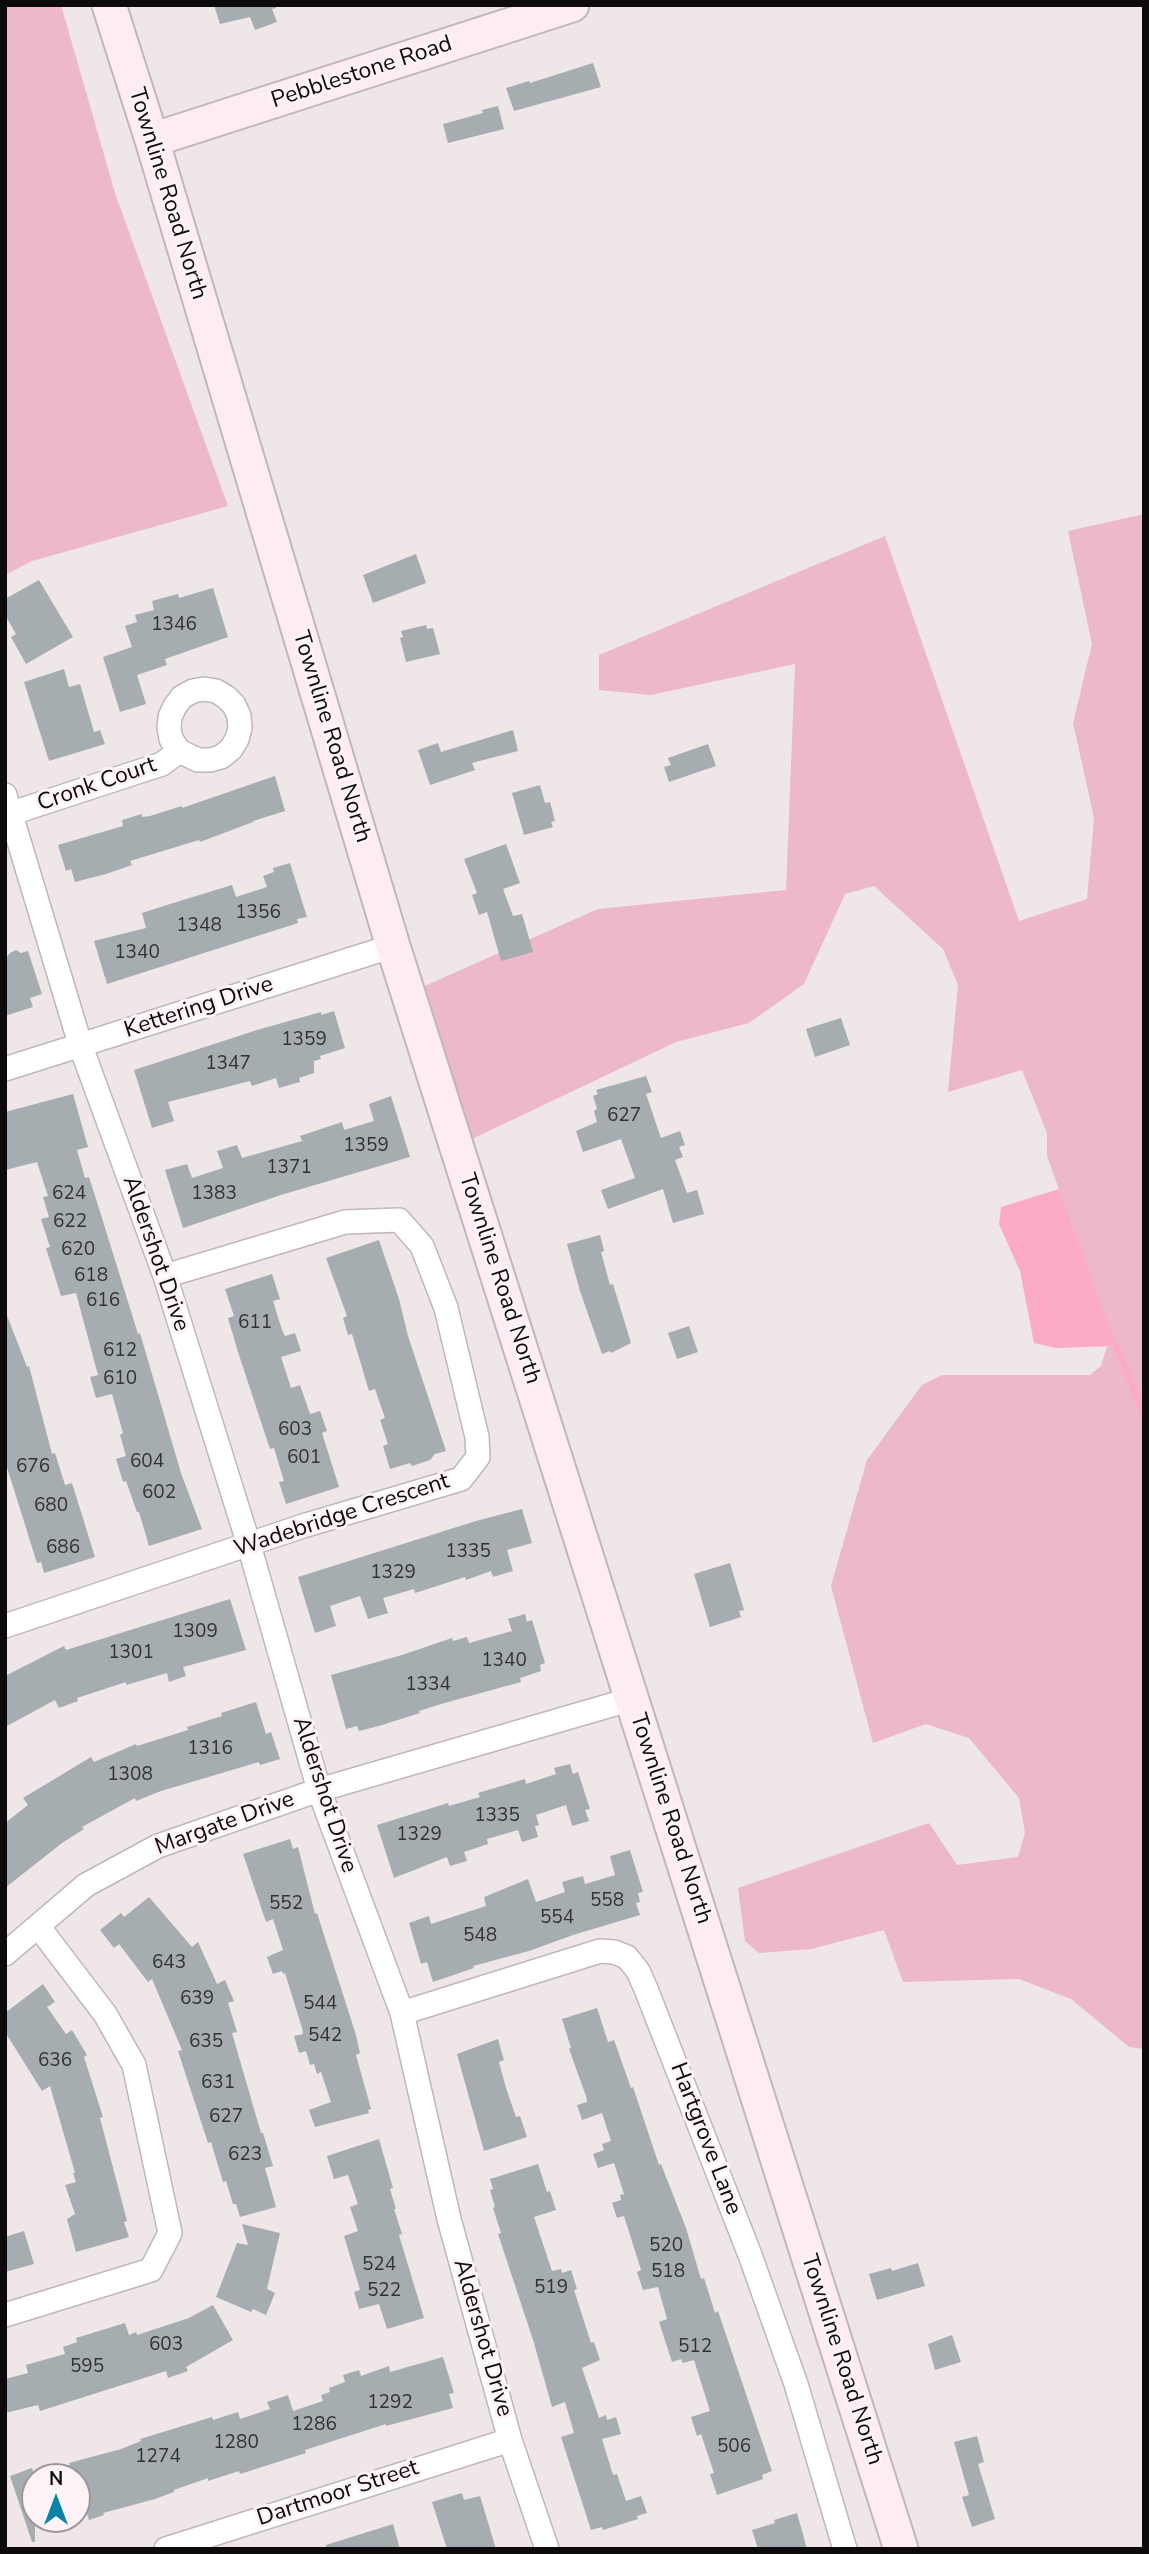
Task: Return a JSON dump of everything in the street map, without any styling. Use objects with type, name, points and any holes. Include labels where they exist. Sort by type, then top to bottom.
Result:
[{"type":"main road","name":"Townline Road North","points":[[108,5],[152,140],[393,946],[901,2549]]},
{"type":"main road","name":"Pebblestone Road","points":[[152,140],[572,5]]},
{"type":"street","name":"Cronk Court","points":[[9,804],[162,764],[180,751]]},
{"type":"street","name":"Aldershot Drive","points":[[9,804],[80,1046],[165,1276],[249,1545],[318,1790],[402,2013],[449,2219],[510,2440],[547,2549]]},
{"type":"street","name":"Kettering Drive","points":[[5,1069],[393,946]]},
{"type":"street","name":"Wadebridge Crescent","points":[[6,1624],[303,1525],[461,1479],[478,1457],[477,1437],[446,1308],[422,1246],[399,1220],[345,1222],[165,1276]]},
{"type":"street","name":"Margate Drive","points":[[5,1954],[86,1885],[158,1846],[318,1790],[632,1699]]},
{"type":"street","points":[[5,2315],[151,2270],[170,2233],[134,2064],[106,2014],[38,1926]]},
{"type":"street","name":"Hartgrove Lane","points":[[402,2013],[600,1951],[627,1957],[638,1971],[646,1989],[750,2255],[796,2384],[845,2549]]},
{"type":"street","name":"Dartmoor Street","points":[[166,2549],[510,2440]]},
{"type":"shaded area","points":[[5,5],[61,5],[115,193],[228,506],[32,561],[5,575]]},
{"type":"shaded area","points":[[1144,514],[1144,2049],[1129,2047],[1071,1999],[1019,1979],[903,1982],[884,1930],[811,1949],[759,1953],[745,1941],[738,1888],[929,1823],[957,1865],[1018,1857],[1025,1833],[1019,1798],[969,1738],[926,1724],[873,1743],[831,1586],[867,1460],[922,1385],[942,1375],[1090,1375],[1101,1366],[1107,1347],[1115,1346],[1047,1156],[1047,1133],[1022,1070],[948,1092],[958,985],[943,949],[874,886],[845,894],[804,984],[749,1023],[676,1042],[470,1140],[420,988],[598,909],[786,890],[795,664],[651,695],[599,690],[599,655],[885,536],[1019,921],[1087,899],[1094,818],[1073,723],[1092,644],[1068,531]]},
{"type":"shaded area","points":[[1059,1189],[1116,1346],[1056,1348],[1034,1343],[1020,1271],[999,1224],[1001,1207]]},
{"type":"building","points":[[214,5],[276,5],[276,8],[272,9],[277,22],[255,30],[250,17],[220,24]]},
{"type":"building","points":[[593,63],[601,87],[514,111],[506,88]]},
{"type":"building","points":[[498,106],[504,129],[448,143],[443,124]]},
{"type":"building","points":[[416,554],[426,583],[373,603],[363,575]]},
{"type":"building","points":[[39,580],[73,637],[26,664],[11,637],[16,634],[5,615],[5,599]]},
{"type":"building","points":[[213,588],[228,637],[165,659],[167,665],[137,675],[146,704],[120,712],[103,657],[132,647],[125,626],[137,622],[135,615],[154,610],[152,601],[178,594],[179,598]]},
{"type":"building","points":[[426,625],[427,629],[433,628],[440,654],[406,662],[400,638],[403,637],[401,631]]},
{"type":"building","points":[[64,669],[69,687],[80,684],[94,732],[100,730],[105,744],[49,761],[24,682]]},
{"type":"building","points":[[513,730],[518,751],[472,763],[475,770],[430,785],[418,750],[438,743],[441,752]]},
{"type":"building","points":[[708,744],[716,766],[669,782],[664,767],[671,765],[668,758]]},
{"type":"building","points":[[275,776],[285,811],[200,842],[199,840],[130,861],[132,865],[106,874],[75,882],[71,869],[66,871],[58,845],[123,826],[122,820],[182,808]]},
{"type":"building","points":[[540,785],[545,803],[550,802],[555,821],[551,822],[553,827],[524,835],[512,793]]},
{"type":"building","points":[[506,844],[520,883],[503,889],[513,916],[522,914],[533,952],[501,961],[487,912],[479,915],[472,895],[477,893],[464,859]]},
{"type":"building","points":[[290,863],[307,917],[297,919],[298,923],[107,984],[94,941],[146,928],[142,913],[170,904],[232,885],[236,897],[267,887],[263,876],[274,872],[273,868]]},
{"type":"building","points":[[16,950],[21,953],[28,951],[42,994],[30,998],[33,1007],[5,1016],[5,959]]},
{"type":"building","points":[[334,1011],[345,1048],[320,1056],[321,1059],[314,1061],[314,1073],[299,1078],[300,1082],[279,1088],[276,1078],[252,1086],[250,1081],[168,1102],[174,1121],[152,1128],[134,1070],[257,1030],[321,1012],[321,1015]]},
{"type":"building","points":[[841,1018],[850,1045],[815,1057],[806,1029]]},
{"type":"building","points":[[646,1076],[652,1092],[646,1094],[661,1138],[680,1131],[685,1145],[679,1147],[683,1157],[675,1160],[687,1193],[697,1190],[704,1214],[673,1223],[663,1189],[608,1209],[601,1190],[635,1178],[621,1139],[583,1152],[576,1131],[597,1122],[593,1096],[598,1094],[596,1090]]},
{"type":"building","points":[[73,1094],[88,1147],[77,1150],[85,1178],[89,1177],[138,1334],[140,1333],[181,1473],[202,1529],[149,1546],[139,1512],[126,1481],[123,1482],[116,1459],[126,1456],[120,1435],[123,1433],[112,1394],[96,1398],[90,1377],[98,1375],[76,1293],[61,1296],[46,1248],[50,1247],[41,1219],[49,1217],[43,1197],[48,1196],[37,1162],[5,1170],[5,1112]]},
{"type":"building","points":[[391,1096],[410,1157],[281,1195],[183,1228],[165,1170],[187,1164],[192,1178],[223,1168],[217,1151],[237,1145],[242,1158],[302,1141],[300,1136],[342,1122],[344,1130],[374,1121],[369,1104]]},
{"type":"building","points":[[600,1235],[604,1251],[601,1252],[610,1285],[613,1284],[631,1343],[611,1353],[602,1354],[567,1244]]},
{"type":"building","points":[[379,1240],[446,1451],[412,1466],[410,1463],[390,1469],[383,1446],[388,1444],[380,1420],[385,1418],[375,1389],[369,1391],[352,1334],[348,1335],[343,1318],[347,1316],[326,1258]]},
{"type":"building","points":[[272,1274],[280,1299],[273,1301],[282,1330],[285,1336],[295,1333],[301,1351],[281,1357],[291,1388],[300,1385],[310,1414],[320,1411],[327,1431],[322,1433],[339,1487],[286,1504],[279,1482],[284,1481],[274,1448],[270,1449],[228,1318],[234,1316],[225,1289]]},
{"type":"building","points":[[6,1313],[27,1367],[29,1366],[52,1454],[55,1453],[65,1485],[72,1483],[95,1557],[44,1573],[41,1562],[37,1563],[5,1461]]},
{"type":"building","points":[[689,1326],[698,1352],[677,1359],[668,1333]]},
{"type":"building","points":[[522,1509],[532,1543],[507,1550],[513,1571],[493,1577],[491,1571],[415,1593],[414,1589],[383,1598],[388,1613],[368,1619],[360,1596],[330,1606],[336,1626],[315,1633],[298,1577]]},
{"type":"building","points":[[730,1563],[744,1610],[739,1611],[741,1617],[710,1627],[694,1574]]},
{"type":"building","points":[[230,1599],[246,1650],[183,1667],[186,1676],[169,1682],[167,1673],[126,1685],[126,1682],[77,1698],[78,1701],[59,1708],[55,1700],[5,1727],[5,1676],[64,1646],[66,1650]]},
{"type":"building","points":[[525,1614],[527,1622],[532,1620],[545,1663],[540,1665],[541,1671],[520,1678],[521,1682],[441,1704],[379,1726],[359,1731],[357,1726],[346,1729],[331,1675],[452,1638],[453,1641],[467,1637],[469,1643],[512,1631],[508,1619]]},
{"type":"building","points":[[256,1702],[266,1734],[271,1732],[280,1759],[260,1765],[259,1762],[136,1801],[135,1798],[82,1827],[84,1829],[5,1888],[5,1823],[28,1805],[23,1798],[91,1757],[94,1762],[136,1744],[137,1746],[188,1730],[187,1727],[222,1716],[221,1713]]},
{"type":"building","points":[[570,1764],[573,1774],[578,1772],[590,1809],[585,1810],[589,1821],[572,1826],[566,1805],[536,1815],[538,1837],[522,1842],[518,1830],[487,1839],[488,1844],[464,1852],[467,1861],[450,1866],[447,1857],[394,1878],[377,1825],[448,1803],[449,1806],[480,1797],[478,1793],[525,1779],[526,1784],[556,1774],[554,1768]]},
{"type":"building","points":[[290,1839],[293,1849],[298,1847],[315,1914],[317,1913],[356,2035],[360,2053],[356,2055],[371,2109],[368,2110],[369,2113],[315,2127],[309,2110],[331,2102],[321,2072],[317,2074],[314,2064],[310,2065],[306,2051],[299,2053],[294,2036],[303,2034],[302,2028],[285,1973],[282,1971],[273,1974],[267,1957],[283,1950],[273,1919],[266,1922],[243,1854]]},
{"type":"building","points":[[630,1850],[643,1892],[638,1893],[640,1902],[636,1903],[640,1915],[473,1966],[474,1968],[433,1982],[427,1962],[421,1964],[409,1923],[429,1916],[431,1924],[486,1906],[484,1897],[528,1879],[536,1902],[565,1892],[562,1882],[583,1876],[585,1884],[615,1875],[610,1856]]},
{"type":"building","points":[[149,1897],[192,1947],[198,1942],[217,1984],[225,1980],[234,2001],[228,2003],[237,2032],[232,2033],[273,2166],[265,2168],[276,2207],[240,2217],[226,2181],[223,2182],[211,2142],[208,2143],[178,2051],[182,2050],[152,1979],[148,1982],[119,1944],[114,1948],[100,1930],[121,1913],[124,1917]]},
{"type":"building","points":[[43,1984],[55,2002],[47,2007],[66,2034],[72,2030],[87,2055],[84,2057],[103,2117],[100,2118],[129,2237],[76,2252],[67,2219],[75,2214],[65,2185],[76,2182],[75,2173],[50,2086],[42,2091],[5,2032],[5,2013]]},
{"type":"building","points":[[597,2008],[608,2042],[614,2040],[631,2088],[633,2087],[659,2165],[661,2164],[686,2228],[701,2279],[704,2278],[715,2313],[718,2311],[772,2471],[762,2475],[763,2479],[717,2495],[710,2474],[714,2473],[701,2434],[697,2436],[691,2417],[710,2411],[694,2360],[683,2363],[681,2359],[672,2362],[659,2322],[667,2319],[658,2287],[643,2290],[637,2272],[641,2270],[624,2216],[617,2218],[612,2203],[621,2200],[620,2195],[624,2194],[614,2163],[598,2168],[593,2154],[604,2150],[602,2144],[611,2141],[602,2113],[582,2120],[577,2105],[587,2102],[586,2096],[569,2049],[571,2048],[562,2019]]},
{"type":"building","points":[[498,2039],[504,2060],[499,2062],[506,2088],[516,2117],[520,2116],[527,2137],[484,2151],[457,2054]]},
{"type":"building","points":[[379,2139],[393,2188],[390,2189],[402,2234],[399,2235],[424,2318],[387,2329],[379,2304],[359,2309],[354,2292],[360,2290],[344,2236],[358,2231],[350,2207],[358,2204],[348,2175],[334,2179],[327,2156]]},
{"type":"building","points":[[538,2164],[556,2210],[534,2217],[552,2271],[561,2269],[562,2273],[571,2270],[577,2289],[574,2290],[591,2343],[594,2342],[600,2360],[582,2368],[599,2418],[606,2415],[607,2420],[616,2417],[621,2434],[602,2439],[613,2475],[617,2474],[626,2501],[641,2496],[647,2513],[637,2516],[638,2519],[603,2530],[602,2527],[591,2530],[561,2437],[574,2433],[565,2402],[552,2407],[498,2234],[501,2233],[493,2208],[490,2179]]},
{"type":"building","points":[[242,2224],[280,2233],[267,2289],[275,2293],[266,2315],[253,2309],[251,2312],[216,2297],[237,2243],[248,2245]]},
{"type":"building","points":[[24,2231],[34,2264],[5,2272],[5,2237]]},
{"type":"building","points":[[918,2263],[925,2286],[877,2300],[869,2274],[891,2268],[892,2271]]},
{"type":"building","points":[[213,2305],[233,2340],[186,2367],[188,2371],[168,2378],[166,2371],[40,2411],[38,2405],[5,2413],[5,2379],[28,2373],[26,2365],[65,2354],[63,2347],[77,2342],[76,2338],[125,2323],[129,2335],[136,2332],[137,2335],[189,2318]]},
{"type":"building","points":[[952,2335],[961,2362],[935,2370],[928,2344]]},
{"type":"building","points":[[443,2357],[454,2393],[449,2394],[453,2408],[386,2424],[240,2474],[239,2471],[208,2481],[208,2478],[155,2499],[103,2513],[104,2515],[91,2519],[91,2463],[69,2463],[121,2449],[141,2441],[140,2439],[212,2417],[213,2420],[238,2412],[240,2419],[270,2409],[267,2402],[288,2395],[293,2411],[323,2401],[321,2395],[330,2392],[329,2388],[345,2382],[343,2375],[359,2370],[361,2376],[389,2366],[390,2372]]},
{"type":"building","points":[[977,2436],[984,2462],[978,2464],[995,2519],[972,2527],[962,2497],[969,2495],[954,2442]]},
{"type":"building","points":[[21,2472],[21,2509],[10,2476]]},
{"type":"building","points":[[462,2493],[464,2500],[480,2496],[496,2549],[447,2549],[432,2502]]},
{"type":"building","points":[[797,2513],[807,2549],[758,2549],[752,2530]]},
{"type":"building","points":[[393,2524],[400,2549],[326,2549],[326,2545]]},
{"type":"building","points":[[29,2533],[35,2533],[35,2542],[32,2542]]},
{"type":"waterway","points":[[1116,1346],[1144,1414]]}]
